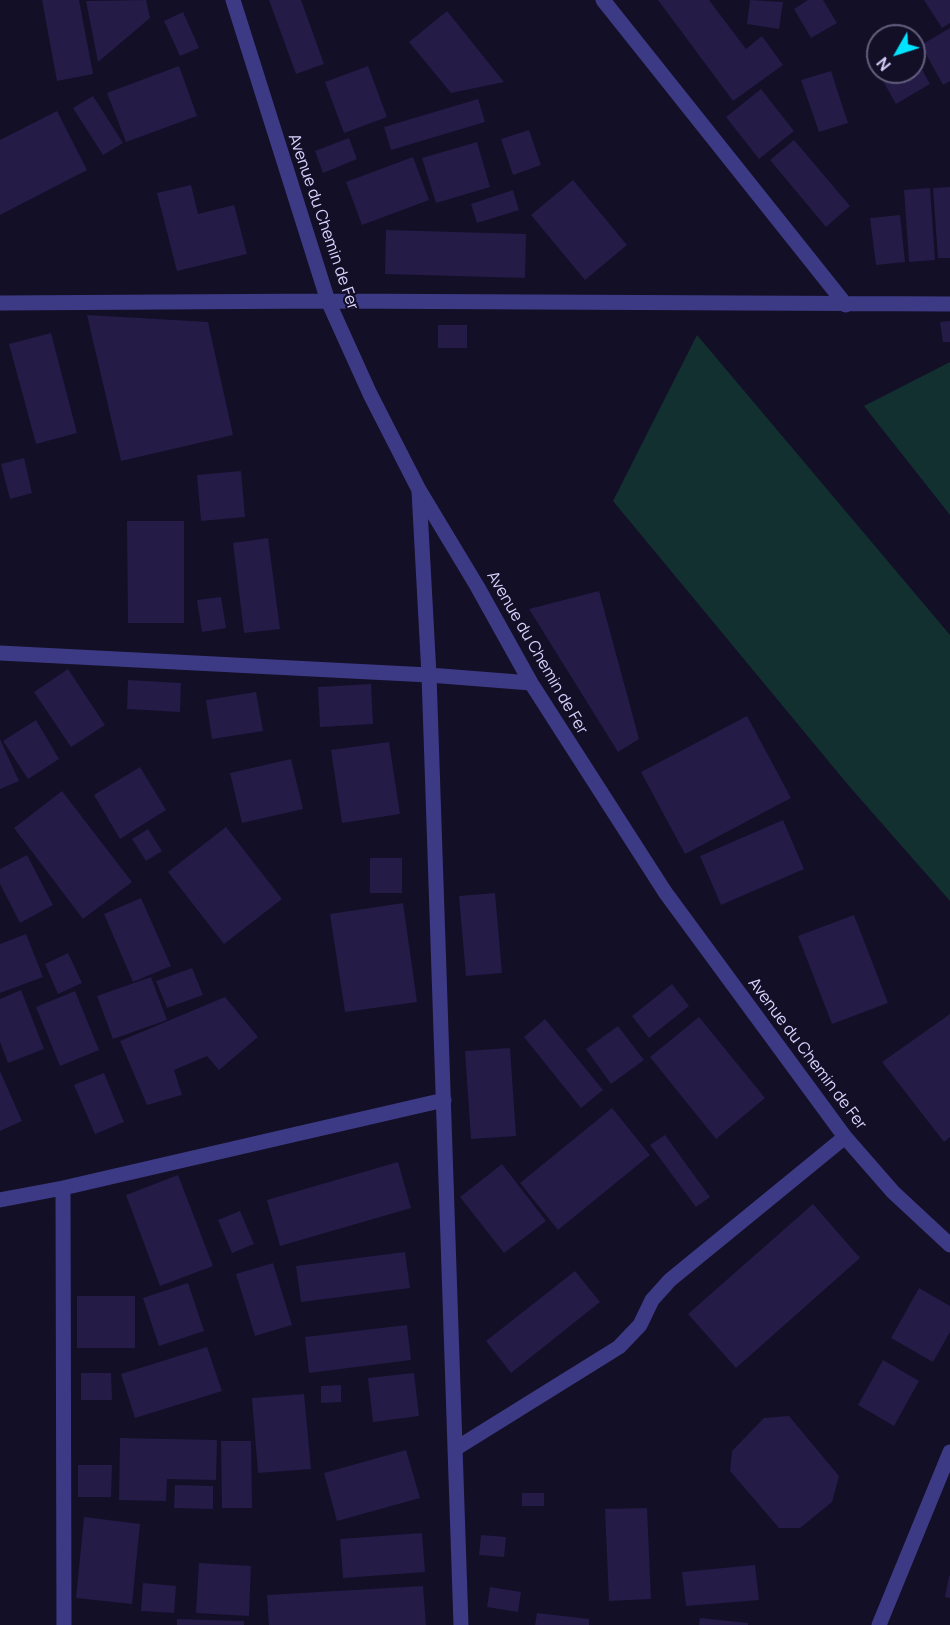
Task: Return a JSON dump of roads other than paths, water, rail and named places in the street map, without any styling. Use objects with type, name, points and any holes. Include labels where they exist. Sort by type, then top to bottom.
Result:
[{"type":"street","name":"Avenue du Chemin de Fer","points":[[232,0],[328,301],[370,394],[418,488],[531,683],[665,892],[845,1137],[893,1192],[950,1245]]},
{"type":"street","points":[[603,0],[846,305]]},
{"type":"street","points":[[0,303],[328,301],[950,304]]},
{"type":"street","points":[[418,488],[429,675],[461,1625]]},
{"type":"street","points":[[0,653],[429,675],[531,683]]},
{"type":"street","points":[[0,1200],[63,1188],[444,1101]]},
{"type":"street","points":[[455,1449],[619,1347],[640,1325],[652,1300],[670,1280],[845,1137]]},
{"type":"street","points":[[63,1188],[64,1625]]},
{"type":"street","points":[[879,1625],[950,1452]]}]
